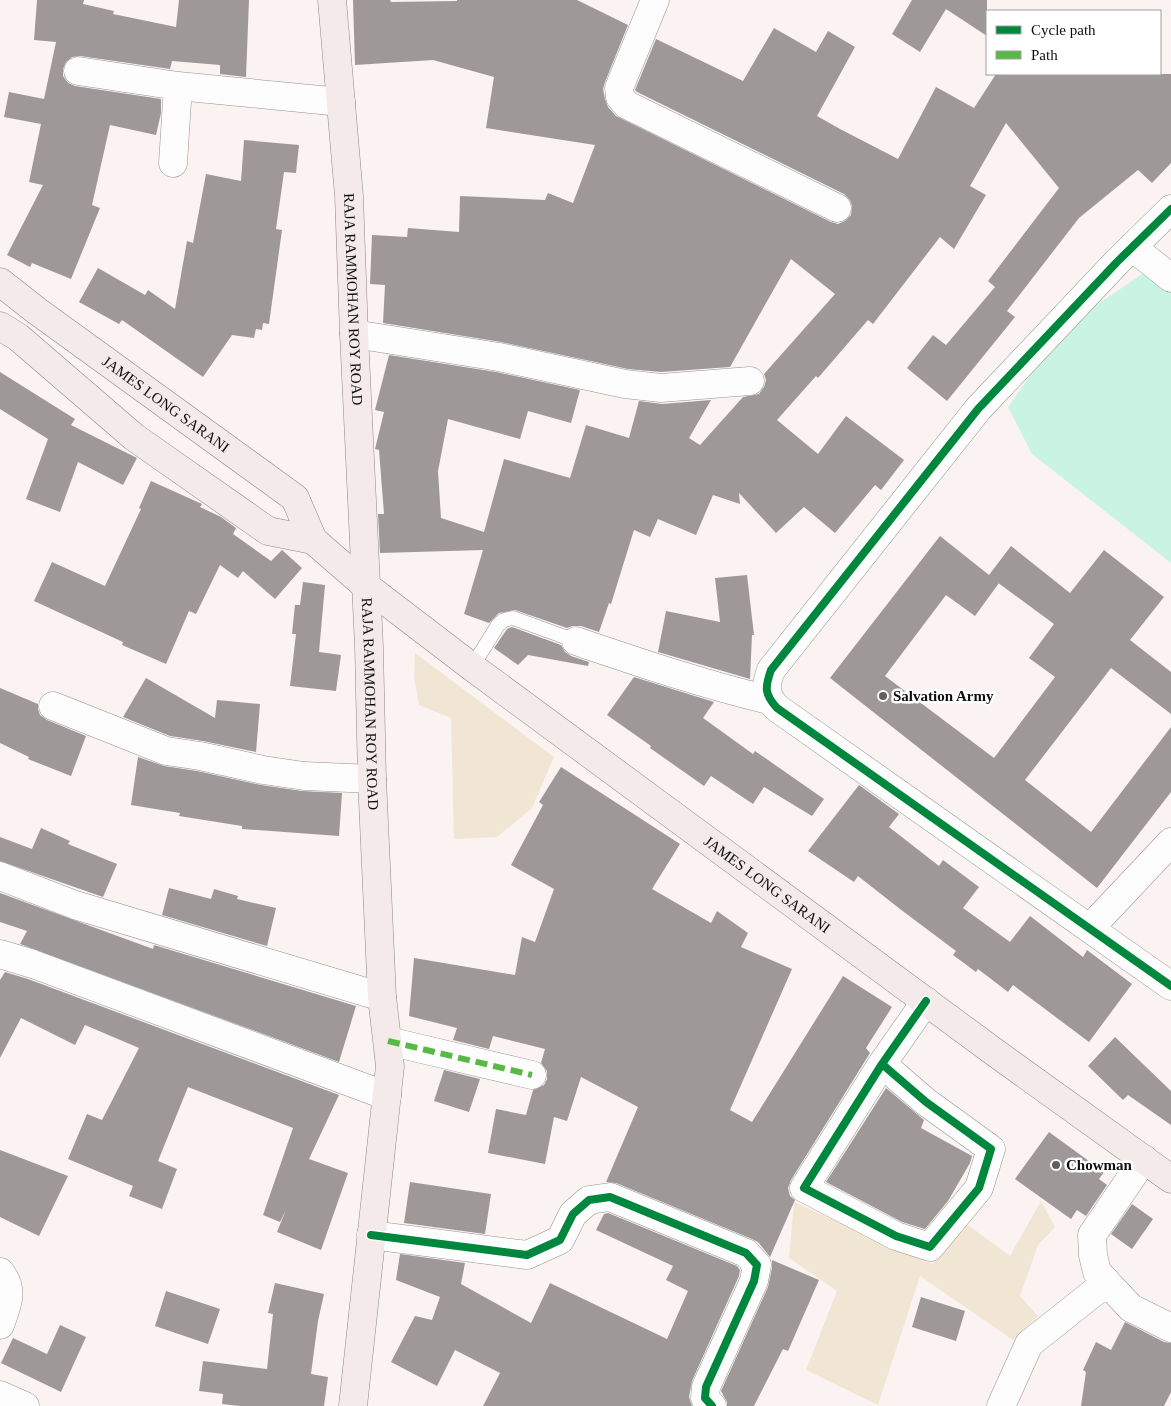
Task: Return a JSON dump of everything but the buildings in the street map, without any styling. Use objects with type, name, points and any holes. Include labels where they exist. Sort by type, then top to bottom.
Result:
[{"type":"main road","name":"RAJA RAMMOHAN ROY ROAD","points":[[332,0],[349,196],[382,996],[390,1066],[352,1406]]},
{"type":"main road","name":"JAMES LONG SARANI","points":[[0,282],[37,311],[295,498],[313,540],[366,586],[926,1001],[1171,1179]]},
{"type":"main road","points":[[0,326],[18,337],[134,437],[268,531],[313,540]]},
{"type":"street","points":[[655,0],[619,88],[620,97],[627,105],[837,208]]},
{"type":"street","points":[[78,71],[178,86],[341,102]]},
{"type":"street","points":[[174,163],[178,86]]},
{"type":"street","points":[[769,700],[766,684],[772,670],[978,409],[1132,247],[1171,209]]},
{"type":"street","points":[[1132,247],[1171,278]]},
{"type":"street","points":[[354,334],[499,356],[625,384],[661,388],[750,381]]},
{"type":"street","points":[[576,641],[717,688],[769,700],[777,708],[1171,986]]},
{"type":"street","points":[[54,706],[166,751],[288,774],[372,779]]},
{"type":"street","points":[[1090,928],[1171,842]]},
{"type":"street","points":[[0,876],[75,905],[382,996]]},
{"type":"street","points":[[0,954],[33,964],[387,1096]]},
{"type":"street","points":[[882,1064],[926,1102],[991,1149],[979,1188],[930,1247],[896,1236],[804,1188],[882,1064],[926,1001]]},
{"type":"street","points":[[388,1041],[532,1075]]},
{"type":"street","points":[[1144,1160],[1092,1235],[1097,1272],[1132,1308],[1171,1328]]},
{"type":"street","points":[[371,1236],[527,1255],[560,1240],[573,1214],[589,1200],[610,1197],[746,1253],[757,1265],[754,1280],[706,1386],[704,1398],[712,1406]]},
{"type":"street","points":[[0,1272],[8,1282],[8,1300],[0,1325]]},
{"type":"street","points":[[1001,1406],[1029,1344],[1107,1282]]},
{"type":"street","points":[[0,1395],[25,1406]]},
{"type":"lane","points":[[472,666],[498,625],[504,620],[513,618],[576,641]]},
{"type":"shaded area","points":[[1148,270],[1171,289],[1171,563],[1032,454],[1008,407],[1064,327]]},
{"type":"shaded area","points":[[415,653],[554,757],[532,808],[497,837],[454,839],[451,718],[419,705],[414,677]]},
{"type":"shaded area","points":[[1041,1201],[1055,1227],[1038,1245],[1020,1296],[1038,1316],[1013,1340],[920,1276],[878,1405],[806,1370],[837,1291],[789,1258],[794,1202],[932,1264],[968,1225],[1010,1256]]},
{"type":"marked path","points":[[388,1041],[532,1075]]},
{"type":"cycle path","points":[[1171,209],[1117,262],[978,409],[771,670],[767,686],[770,699],[777,708],[1171,986]]},
{"type":"cycle path","points":[[882,1064],[926,1102],[991,1149],[979,1188],[930,1247],[896,1236],[804,1188],[882,1064],[926,1001]]},
{"type":"cycle path","points":[[371,1235],[527,1255],[560,1240],[573,1214],[589,1200],[610,1197],[746,1253],[757,1265],[754,1281],[706,1387],[705,1398],[712,1406]]},
{"type":"place","name":"Salvation Army","points":[[883,696]]},
{"type":"place","name":"Chowman","points":[[1056,1165]]}]
